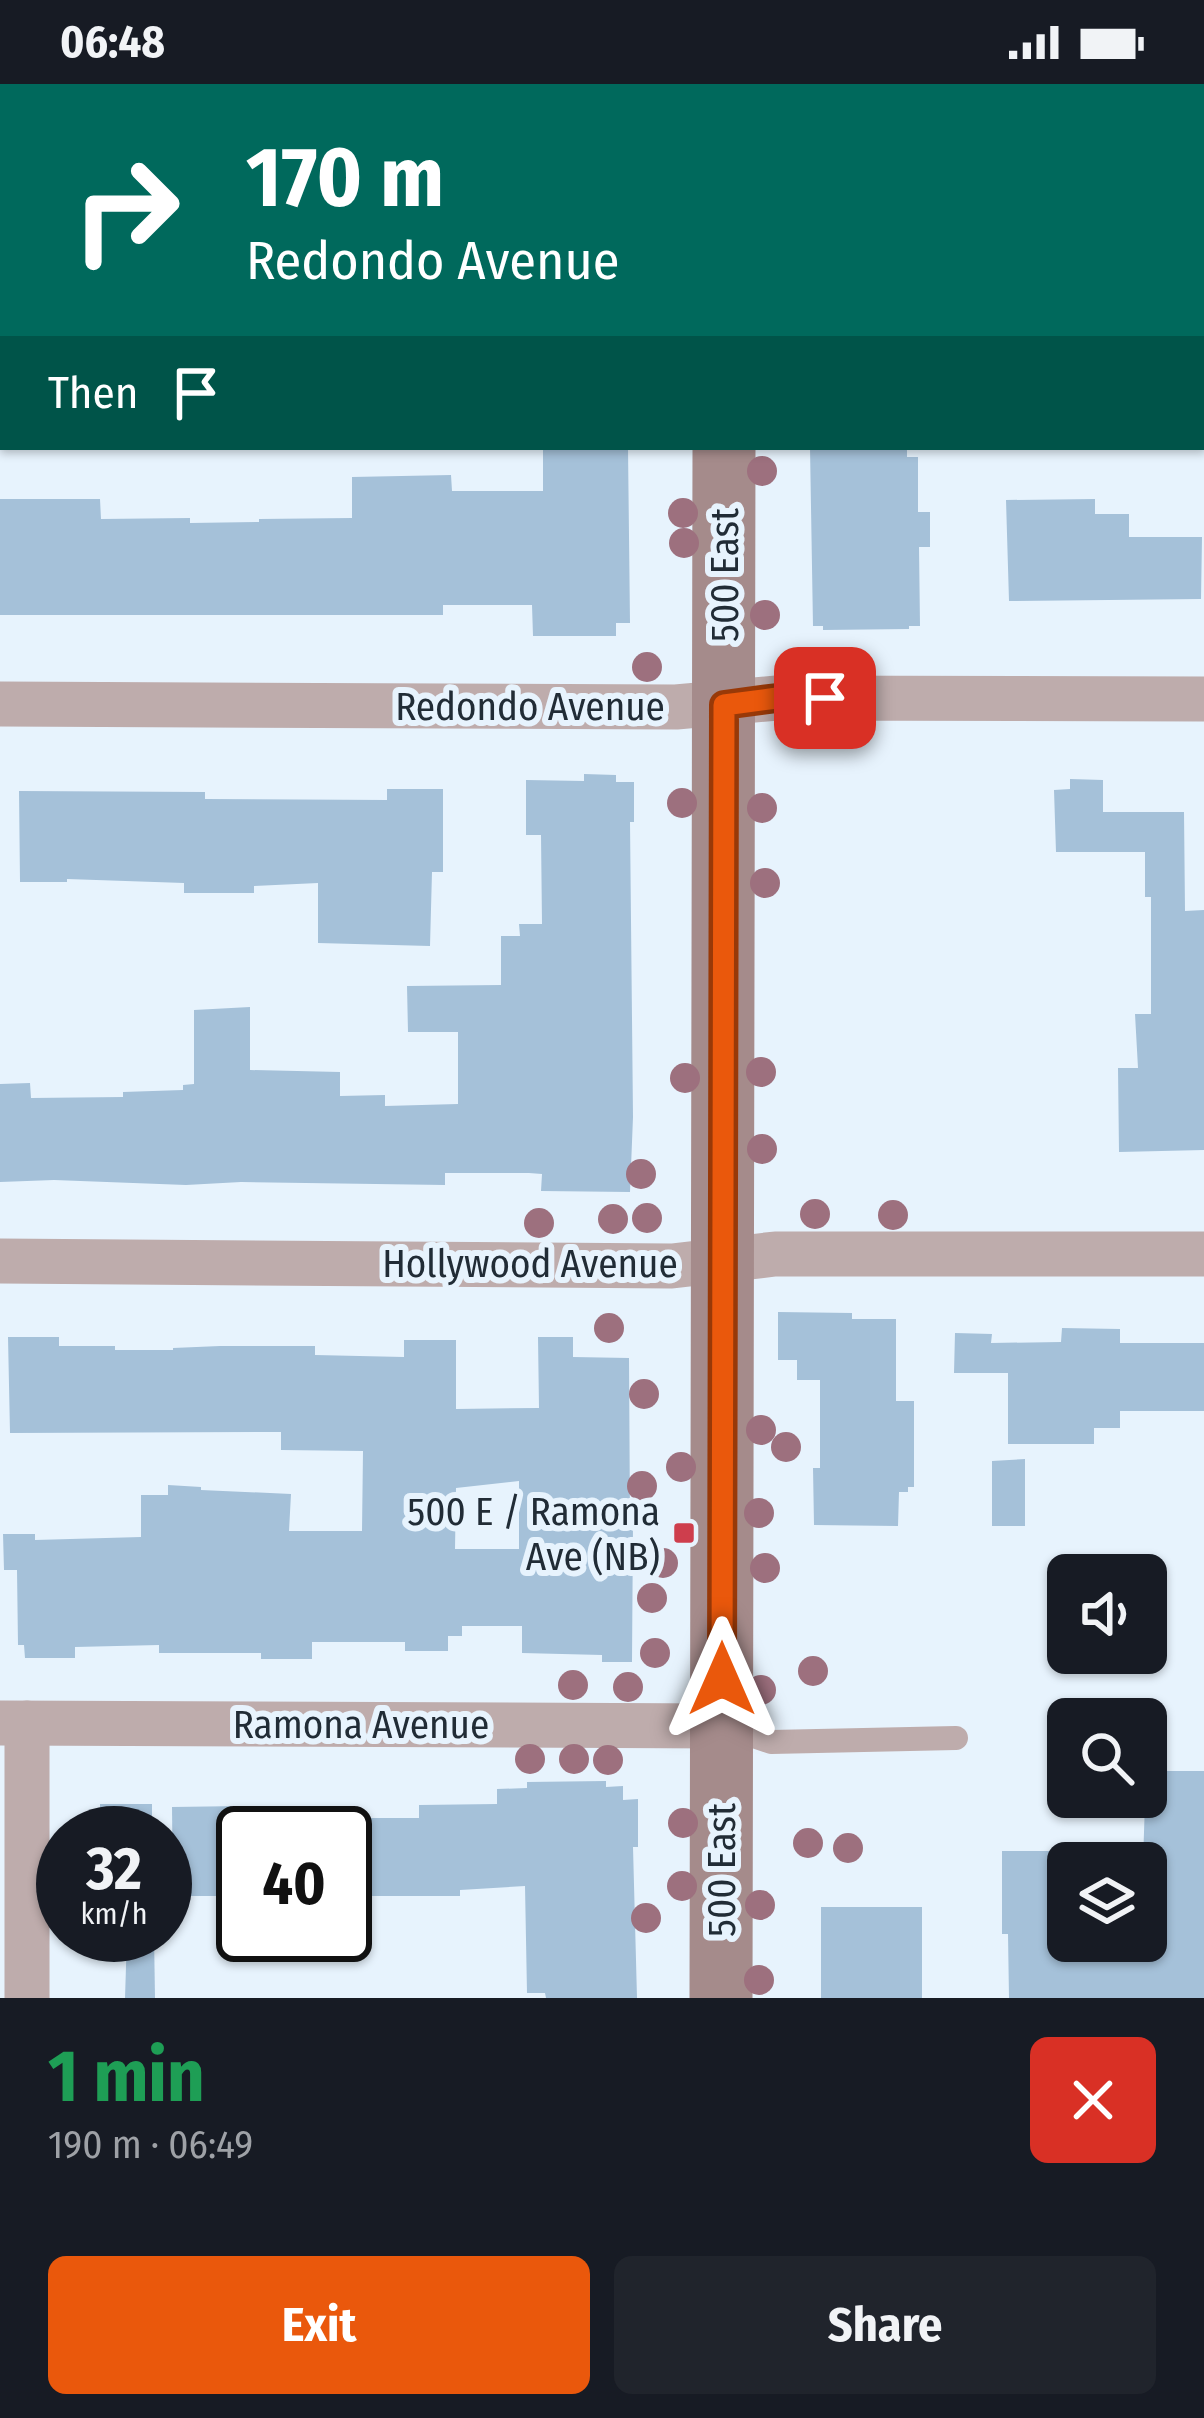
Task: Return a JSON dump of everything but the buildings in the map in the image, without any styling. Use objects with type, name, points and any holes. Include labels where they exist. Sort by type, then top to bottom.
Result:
[{"type":"street","name":"500 East","points":[[721,1998],[724,450]]},
{"type":"street","name":"Redondo Avenue","points":[[0,704],[676,707],[777,698],[1204,699]]},
{"type":"street","name":"Hollywood Avenue","points":[[0,1261],[672,1266],[776,1254],[1204,1255]]},
{"type":"street","name":"Ramona Avenue","points":[[13,1723],[722,1726]]},
{"type":"street","points":[[13,1723],[27,1998]]},
{"type":"lane","points":[[722,1726],[771,1742],[956,1738]]},
{"type":"place","name":"500 E / Ramona Ave (NB)","points":[[684,1533]]},
{"type":"route","points":[[722,1679],[724,705],[825,698]]}]
